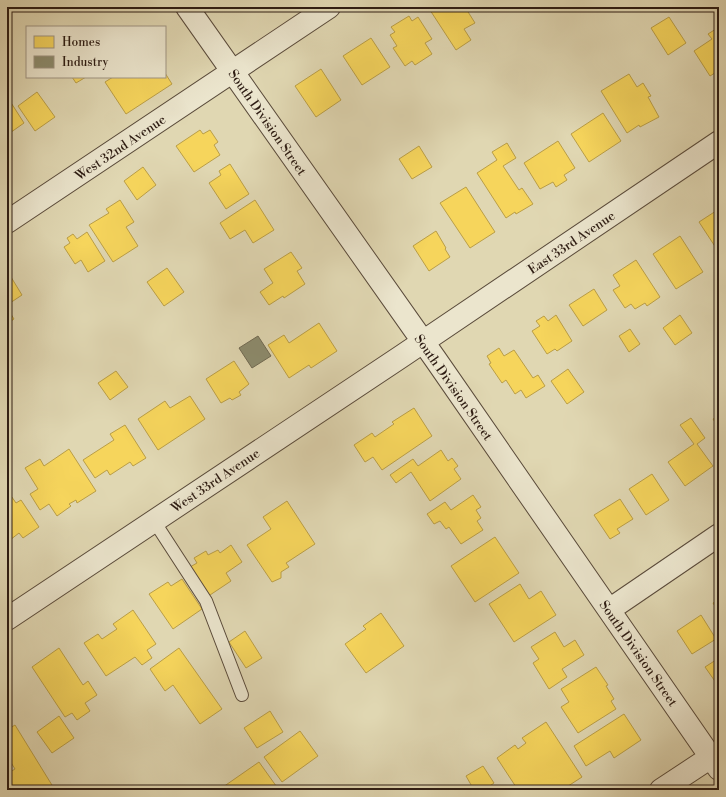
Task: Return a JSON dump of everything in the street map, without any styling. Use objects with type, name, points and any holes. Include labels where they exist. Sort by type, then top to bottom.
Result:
[{"type":"street","name":"South Division Street","points":[[187,7],[423,342],[715,763]]},
{"type":"street","name":"West 32nd Avenue","points":[[7,222],[329,7]]},
{"type":"street","name":"East 33rd Avenue","points":[[423,342],[719,142]]},
{"type":"street","name":"West 33rd Avenue","points":[[7,619],[423,342]]},
{"type":"street","points":[[609,610],[719,535]]},
{"type":"street","points":[[661,790],[715,763]]},
{"type":"lane","points":[[154,521],[206,601],[242,695]]},
{"type":"building: Homes","points":[[428,7],[465,7],[475,23],[464,29],[471,40],[456,50]]},
{"type":"building: Homes","points":[[409,16],[412,21],[418,17],[432,39],[425,43],[432,54],[415,65],[412,61],[405,66],[393,48],[397,46],[390,35],[395,32],[391,27]]},
{"type":"building: Homes","points":[[669,17],[686,43],[668,55],[651,28]]},
{"type":"building: Homes","points":[[719,27],[719,72],[718,71],[710,76],[694,51],[712,39],[708,34]]},
{"type":"building: Homes","points":[[371,38],[390,67],[362,85],[343,56]]},
{"type":"building: Homes","points":[[321,69],[341,100],[316,117],[295,86]]},
{"type":"building: Homes","points":[[629,74],[637,87],[643,83],[651,96],[648,97],[659,117],[640,127],[639,125],[627,133],[601,91]]},
{"type":"building: Homes","points":[[166,75],[172,84],[126,114],[105,82],[111,78],[166,78]]},
{"type":"building: Homes","points":[[73,78],[84,78],[76,83]]},
{"type":"building: Homes","points":[[37,92],[55,117],[35,131],[18,106]]},
{"type":"building: Homes","points":[[8,98],[24,123],[7,135],[7,99]]},
{"type":"building: Homes","points":[[603,113],[621,141],[589,162],[571,134]]},
{"type":"building: Homes","points":[[200,130],[203,134],[210,130],[218,142],[214,145],[220,155],[194,172],[176,146]]},
{"type":"building: Homes","points":[[558,141],[575,168],[564,175],[567,180],[556,187],[553,182],[540,189],[524,163]]},
{"type":"building: Homes","points":[[507,143],[516,158],[503,166],[519,190],[522,188],[533,204],[506,218],[477,173],[497,160],[492,152]]},
{"type":"building: Homes","points":[[419,146],[432,167],[412,179],[399,159]]},
{"type":"building: Homes","points":[[230,164],[249,194],[226,209],[209,183],[221,175],[219,171]]},
{"type":"building: Homes","points":[[143,167],[156,185],[137,200],[124,181]]},
{"type":"building: Homes","points":[[466,187],[495,232],[470,248],[440,203]]},
{"type":"building: Homes","points":[[120,200],[134,222],[126,227],[138,246],[113,262],[89,225],[109,213],[106,209]]},
{"type":"building: Homes","points":[[255,200],[274,230],[253,243],[245,230],[230,239],[220,223]]},
{"type":"building: Homes","points":[[719,209],[719,251],[718,251],[699,222]]},
{"type":"building: Homes","points":[[436,231],[450,257],[429,271],[413,246]]},
{"type":"building: Homes","points":[[87,232],[105,261],[88,272],[81,260],[75,264],[64,247],[70,243],[67,238],[73,234],[77,239]]},
{"type":"building: Homes","points":[[680,236],[703,272],[676,289],[653,254]]},
{"type":"building: Homes","points":[[291,252],[302,268],[297,271],[305,284],[284,298],[283,296],[269,305],[260,292],[273,283],[264,269]]},
{"type":"building: Homes","points":[[636,260],[660,297],[647,306],[645,303],[635,309],[631,304],[625,308],[613,290],[620,286],[613,275]]},
{"type":"building: Homes","points":[[167,268],[184,292],[164,306],[147,282]]},
{"type":"building: Homes","points":[[11,277],[22,295],[7,305],[7,279]]},
{"type":"building: Homes","points":[[594,289],[607,310],[583,326],[569,305]]},
{"type":"building: Homes","points":[[7,308],[14,319],[7,324]]},
{"type":"building: Homes","points":[[556,315],[572,341],[557,351],[555,349],[547,354],[532,331],[540,326],[536,321],[544,316],[548,321]]},
{"type":"building: Homes","points":[[680,315],[692,333],[675,345],[663,328]]},
{"type":"building: Homes","points":[[319,323],[337,351],[311,368],[309,365],[289,378],[268,345],[284,335],[289,343]]},
{"type":"building: Homes","points":[[630,329],[640,344],[629,352],[619,336]]},
{"type":"building: Homes","points":[[499,348],[504,356],[514,350],[533,378],[538,375],[545,386],[526,398],[521,390],[515,394],[506,380],[502,383],[489,364],[491,363],[487,356]]},
{"type":"building: Homes","points":[[234,361],[249,384],[239,392],[241,395],[232,400],[230,398],[221,403],[206,379]]},
{"type":"building: Homes","points":[[568,369],[584,392],[567,404],[551,381]]},
{"type":"building: Homes","points":[[116,371],[128,387],[110,400],[98,383]]},
{"type":"building: Homes","points":[[190,396],[205,419],[158,450],[138,419],[165,401],[170,408]]},
{"type":"building: Homes","points":[[414,408],[432,436],[382,470],[373,457],[365,462],[354,445],[372,433],[375,437],[394,424],[392,422]]},
{"type":"building: Homes","points":[[719,415],[719,428],[713,419]]},
{"type":"building: Homes","points":[[691,418],[705,438],[697,444],[713,466],[685,486],[668,462],[694,444],[680,425]]},
{"type":"building: Homes","points":[[125,425],[146,458],[133,466],[130,462],[110,475],[107,470],[95,478],[83,460],[114,440],[110,434]]},
{"type":"building: Homes","points":[[69,449],[96,491],[77,503],[76,500],[69,504],[71,506],[57,516],[49,504],[40,510],[30,494],[38,489],[25,468],[40,459],[44,466]]},
{"type":"building: Homes","points":[[441,450],[448,461],[452,458],[458,466],[454,469],[461,479],[430,501],[411,472],[396,483],[390,475],[413,459],[418,466]]},
{"type":"building: Homes","points":[[652,474],[669,500],[646,515],[629,489]]},
{"type":"building: Homes","points":[[7,490],[16,503],[21,500],[39,527],[23,538],[19,533],[10,540],[7,536]]},
{"type":"building: Homes","points":[[473,495],[481,507],[476,510],[481,518],[477,521],[483,530],[461,544],[449,527],[446,529],[440,521],[434,524],[427,514],[445,502],[451,510]]},
{"type":"building: Homes","points":[[620,499],[633,519],[617,529],[620,533],[610,539],[594,515]]},
{"type":"building: Homes","points":[[287,501],[315,544],[286,563],[289,567],[281,572],[281,578],[272,582],[247,545],[271,529],[263,517]]},
{"type":"building: Homes","points":[[495,537],[519,573],[475,602],[451,566]]},
{"type":"building: Homes","points":[[231,545],[242,562],[226,573],[231,581],[207,597],[190,567],[197,563],[194,558],[206,551],[208,555],[218,550],[220,553]]},
{"type":"building: Homes","points":[[182,579],[202,609],[173,629],[149,594],[168,582],[171,586]]},
{"type":"building: Homes","points":[[520,584],[529,599],[541,591],[556,615],[514,642],[489,604]]},
{"type":"building: Homes","points":[[718,600],[719,601],[719,613],[713,603]]},
{"type":"building: Homes","points":[[133,610],[156,644],[147,650],[152,658],[142,665],[135,657],[106,676],[84,643],[98,634],[102,639],[117,629],[113,624]]},
{"type":"building: Homes","points":[[381,613],[404,646],[366,673],[345,644],[366,629],[363,626]]},
{"type":"building: Homes","points":[[701,615],[716,639],[692,654],[677,631]]},
{"type":"building: Homes","points":[[245,631],[262,658],[246,668],[229,642]]},
{"type":"building: Homes","points":[[555,632],[564,647],[575,640],[584,655],[562,669],[567,677],[549,689],[533,663],[539,659],[531,647]]},
{"type":"building: Homes","points":[[59,648],[83,685],[88,681],[97,695],[85,703],[90,711],[77,720],[72,713],[65,717],[32,667]]},
{"type":"building: Homes","points":[[179,648],[222,709],[200,724],[173,685],[165,691],[150,669]]},
{"type":"building: Homes","points":[[719,658],[719,687],[705,667]]},
{"type":"building: Homes","points":[[596,667],[608,685],[606,686],[614,699],[611,701],[616,709],[578,733],[561,707],[569,702],[561,689]]},
{"type":"building: Homes","points":[[270,711],[283,732],[257,748],[244,728]]},
{"type":"building: Homes","points":[[624,714],[641,740],[614,758],[610,751],[586,766],[574,746]]},
{"type":"building: Homes","points":[[59,716],[74,738],[52,753],[37,732]]},
{"type":"building: Homes","points":[[546,722],[582,777],[562,790],[518,790],[497,758],[515,745],[518,749],[526,743],[522,738]]},
{"type":"building: Homes","points":[[15,725],[55,790],[12,790],[7,782],[7,774],[15,769],[7,756],[7,730]]},
{"type":"building: Homes","points":[[300,731],[318,756],[282,782],[264,757]]},
{"type":"building: Homes","points":[[259,762],[279,790],[225,790],[223,787]]},
{"type":"building: Homes","points":[[483,766],[494,783],[484,790],[474,790],[466,776]]},
{"type":"building: Industry","points":[[258,336],[271,356],[252,368],[239,348]]}]
